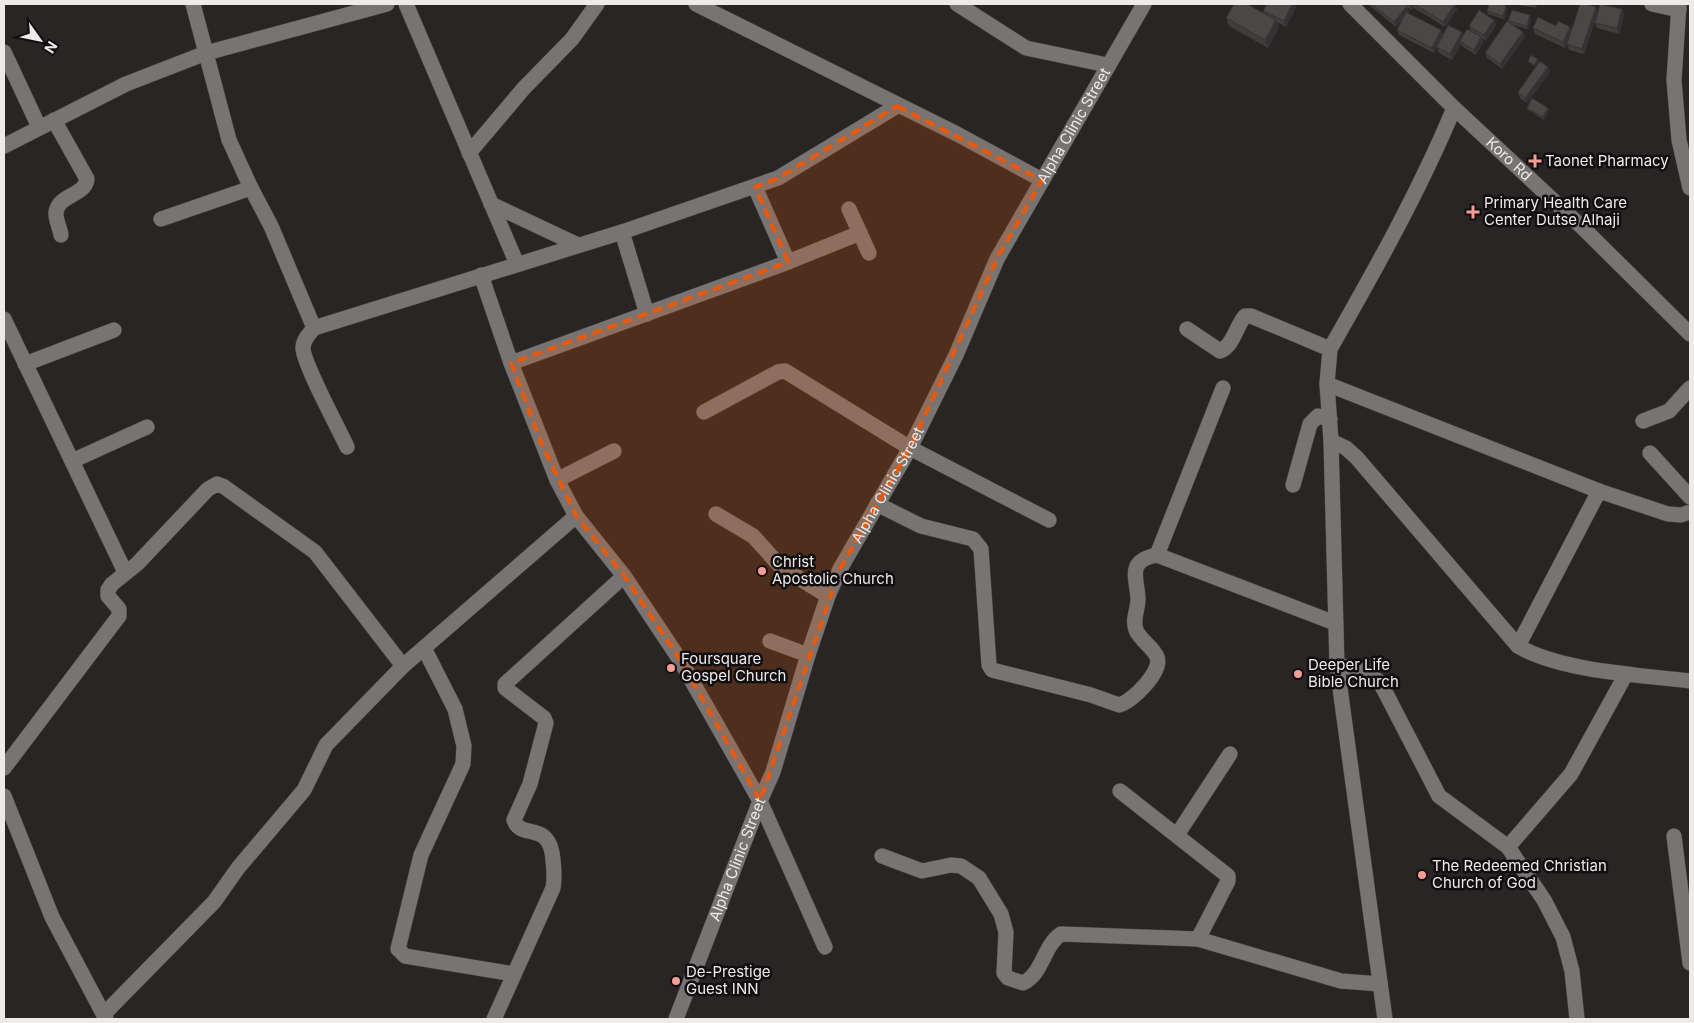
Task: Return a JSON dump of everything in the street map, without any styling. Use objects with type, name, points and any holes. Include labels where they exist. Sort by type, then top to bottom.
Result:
[{"type":"street","points":[[193,4],[229,140],[271,226],[314,328]]},
{"type":"street","points":[[4,146],[38,127],[126,84],[206,54],[387,4]]},
{"type":"street","points":[[406,4],[517,264]]},
{"type":"street","points":[[470,153],[524,88],[572,39],[597,4]]},
{"type":"street","points":[[696,4],[897,106],[957,134],[1042,180]]},
{"type":"street","points":[[957,4],[1026,48],[1107,66]]},
{"type":"street","name":"Alpha Clinic Street","points":[[676,1019],[773,772],[808,655],[828,596],[840,569],[910,448],[956,355],[997,259],[1144,4]]},
{"type":"street","name":"Koro Rd","points":[[1350,4],[1454,108],[1584,229],[1690,334]]},
{"type":"street","points":[[1652,4],[1679,7],[1684,40],[1674,80],[1679,140],[1690,188]]},
{"type":"street","points":[[4,52],[38,127]]},
{"type":"street","points":[[347,447],[303,348],[306,338],[314,328],[622,232],[755,187],[786,174],[897,106]]},
{"type":"street","points":[[1385,1019],[1337,666],[1331,441],[1327,384],[1330,349],[1388,246],[1430,165],[1454,108]]},
{"type":"street","points":[[54,120],[87,179],[83,189],[58,206],[56,213],[61,235]]},
{"type":"street","points":[[755,187],[788,262]]},
{"type":"street","points":[[161,219],[251,188]]},
{"type":"street","points":[[491,204],[578,245]]},
{"type":"street","points":[[849,208],[869,253]]},
{"type":"street","points":[[622,232],[647,314]]},
{"type":"street","points":[[511,363],[788,262],[860,233]]},
{"type":"street","points":[[481,275],[511,363],[557,480],[576,516],[624,576],[680,660],[760,801],[825,947]]},
{"type":"street","points":[[1187,329],[1220,351],[1226,349],[1230,344],[1244,316],[1251,316],[1330,349]]},
{"type":"street","points":[[4,319],[125,572]]},
{"type":"street","points":[[25,364],[114,330]]},
{"type":"street","points":[[704,412],[778,372],[785,371],[910,448],[1049,520]]},
{"type":"street","points":[[1327,384],[1599,491],[1668,514],[1681,515],[1690,512]]},
{"type":"street","points":[[1157,555],[1222,388]]},
{"type":"street","points":[[1643,421],[1669,411],[1690,388]]},
{"type":"street","points":[[1293,485],[1310,424],[1318,416],[1330,418]]},
{"type":"street","points":[[72,461],[147,427]]},
{"type":"street","points":[[1331,441],[1346,448],[1357,458],[1518,646],[1548,660],[1626,674],[1690,681]]},
{"type":"street","points":[[557,480],[614,451]]},
{"type":"street","points":[[1650,453],[1690,496]]},
{"type":"street","points":[[4,768],[119,616],[119,609],[108,596],[108,590],[118,577],[137,564],[208,489],[217,484],[223,486],[315,552],[403,666]]},
{"type":"street","points":[[1518,646],[1599,491]]},
{"type":"street","points":[[876,504],[922,526],[973,539],[979,544],[992,670],[1091,695],[1119,705],[1132,700],[1159,663],[1157,655],[1136,632],[1134,622],[1138,600],[1134,570],[1145,559],[1157,555],[1335,623]]},
{"type":"street","points":[[716,514],[753,536],[781,566],[828,596]]},
{"type":"street","points":[[4,796],[52,917],[105,1016],[214,902],[238,868],[304,790],[326,745],[403,666],[576,516]]},
{"type":"street","points":[[494,1019],[553,888],[555,879],[552,847],[549,841],[543,835],[519,827],[514,820],[530,784],[546,723],[544,718],[505,688],[505,684],[624,576]]},
{"type":"street","points":[[770,641],[808,655]]},
{"type":"street","points":[[424,648],[455,709],[464,746],[464,764],[421,855],[398,949],[405,956],[514,974]]},
{"type":"street","points":[[1337,666],[1354,667],[1374,676],[1381,684],[1439,796],[1508,847],[1544,900],[1563,937],[1572,971],[1577,1019]]},
{"type":"street","points":[[1508,847],[1571,774],[1626,674]]},
{"type":"street","points":[[1177,835],[1230,754]]},
{"type":"street","points":[[1120,791],[1228,876],[1228,881],[1198,939]]},
{"type":"street","points":[[1674,836],[1690,964]]},
{"type":"street","points":[[882,856],[922,871],[950,865],[961,866],[979,878],[1001,914],[1006,932],[1004,973],[1008,978],[1024,983],[1033,976],[1051,943],[1061,934],[1198,939],[1341,981],[1380,984]]},
{"type":"highlighted area","points":[[897,106],[1042,180],[997,259],[910,448],[840,569],[760,801],[680,660],[624,576],[576,516],[541,443],[511,363],[788,262],[755,187],[778,178]]},
{"type":"building","points":[[1234,4],[1247,4],[1276,20],[1265,40],[1226,18]]},
{"type":"building","points":[[1267,4],[1292,4],[1284,21],[1263,11]]},
{"type":"building","points":[[1372,4],[1404,4],[1407,6],[1394,22]]},
{"type":"building","points":[[1414,4],[1455,4],[1443,22]]},
{"type":"building","points":[[1489,4],[1506,6],[1503,16],[1487,11]]},
{"type":"building","points":[[1580,4],[1596,7],[1582,49],[1567,44]]},
{"type":"building","points":[[1600,4],[1622,9],[1617,28],[1595,23]]},
{"type":"building","points":[[1479,10],[1494,20],[1484,35],[1469,26]]},
{"type":"building","points":[[1512,10],[1530,15],[1527,26],[1508,21]]},
{"type":"building","points":[[1406,12],[1441,30],[1432,48],[1397,30]]},
{"type":"building","points":[[1538,17],[1556,26],[1558,21],[1570,27],[1563,42],[1533,28]]},
{"type":"building","points":[[1507,21],[1523,32],[1500,64],[1485,53]]},
{"type":"building","points":[[1448,25],[1462,32],[1450,54],[1437,47]]},
{"type":"building","points":[[1467,29],[1481,37],[1474,50],[1460,41]]},
{"type":"building","points":[[1531,55],[1538,59],[1534,65],[1528,61]]},
{"type":"building","points":[[1540,61],[1548,67],[1525,98],[1518,92]]},
{"type":"building","points":[[1532,98],[1548,108],[1543,117],[1527,108]]},
{"type":"place","name":"Taonet Pharmacy","points":[[1535,161]]},
{"type":"place","name":"Primary Health Care Center Dutse Alhaji","points":[[1473,212]]},
{"type":"place","name":"Christ Apostolic Church","points":[[762,571]]},
{"type":"place","name":"Foursquare Gospel Church","points":[[671,668]]},
{"type":"place","name":"Deeper Life Bible Church","points":[[1298,674]]},
{"type":"place","name":"The Redeemed Christian Church of God","points":[[1422,875]]},
{"type":"place","name":"De-Prestige Guest INN","points":[[676,981]]}]
